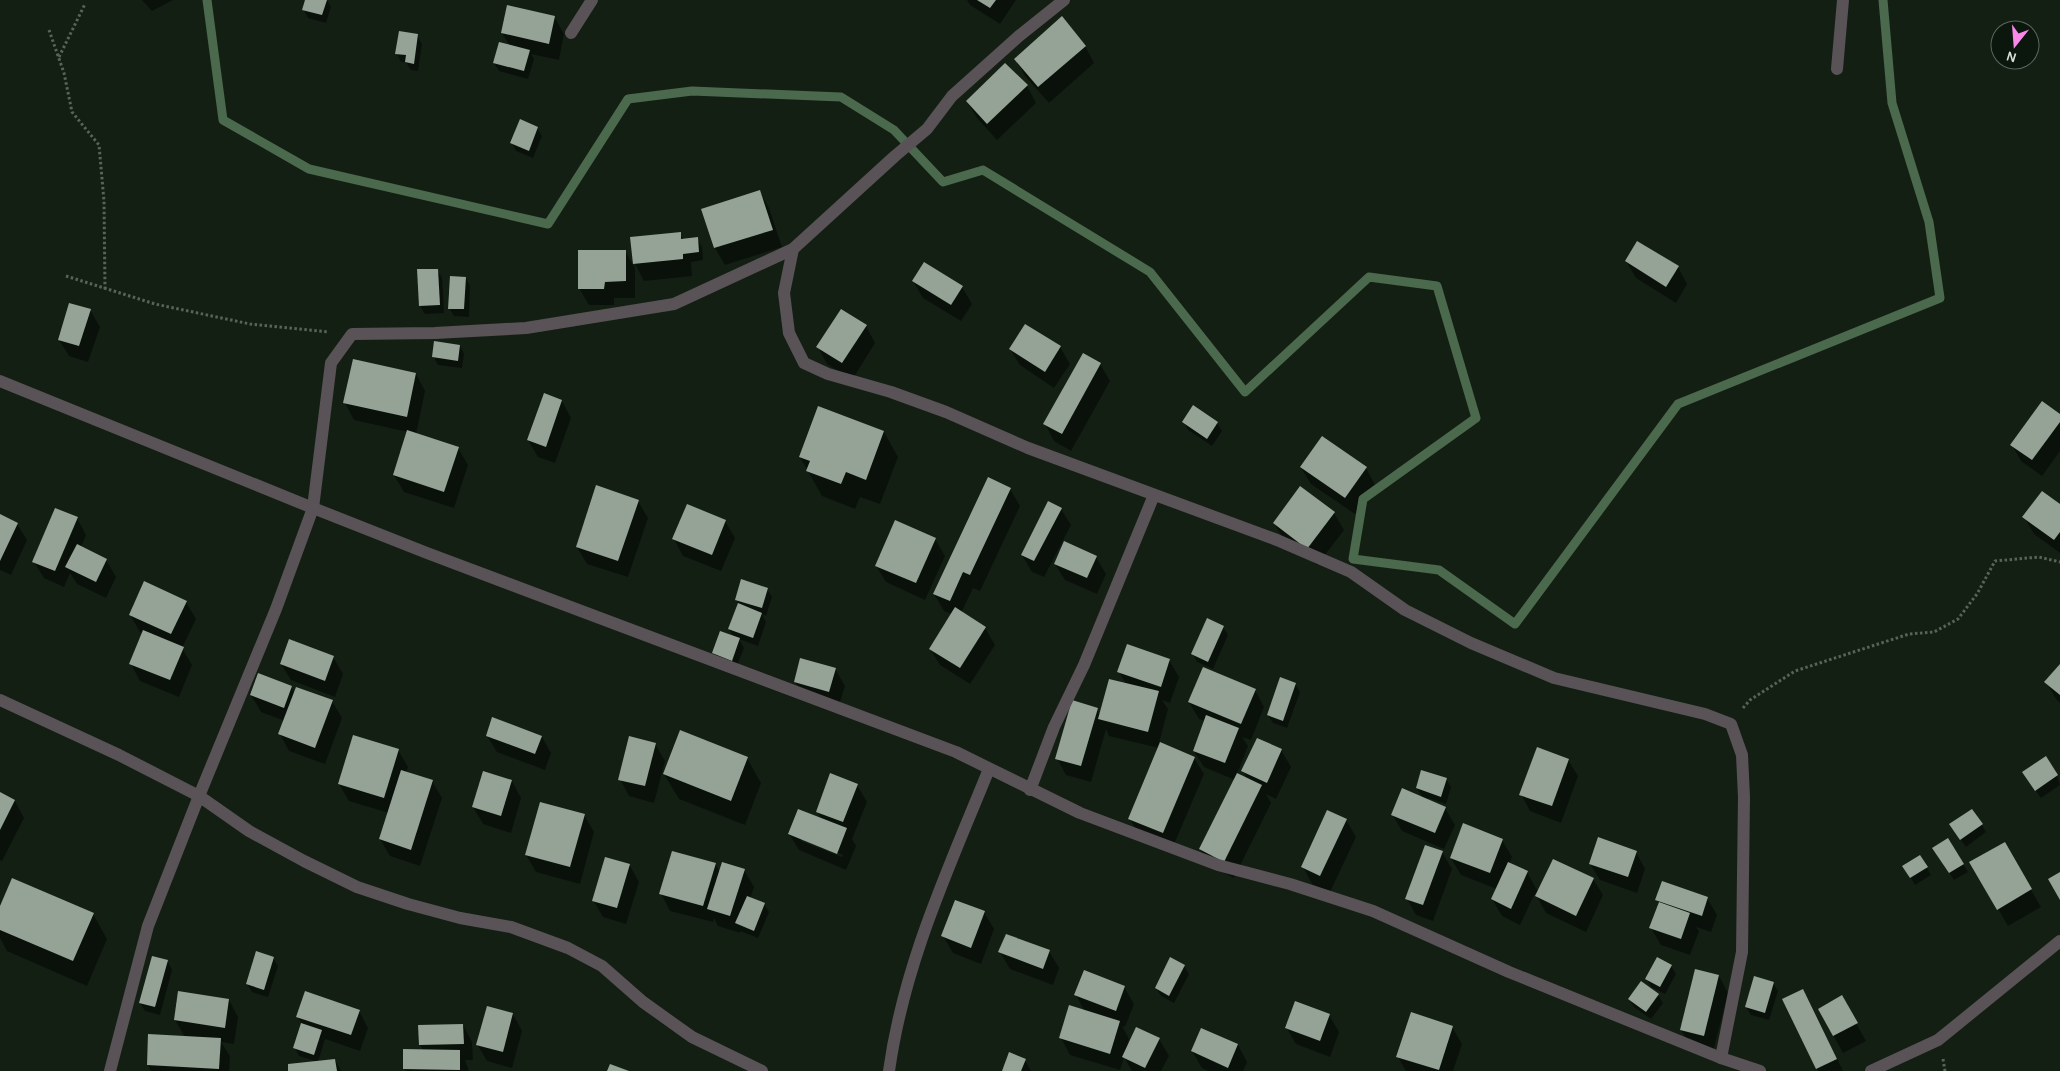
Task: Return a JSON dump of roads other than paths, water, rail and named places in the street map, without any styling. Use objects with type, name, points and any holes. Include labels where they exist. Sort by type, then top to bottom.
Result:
[{"type":"street","points":[[571,33],[592,0]]},
{"type":"street","points":[[110,1071],[148,926],[276,609],[313,508],[331,364],[352,334],[435,333],[526,328],[674,304],[793,249],[894,156],[927,129],[952,96],[1019,36],[1064,0]]},
{"type":"street","points":[[1837,69],[1843,0]]},
{"type":"street","points":[[793,249],[784,293],[789,333],[804,363],[828,374],[891,392],[946,412],[1028,448],[1277,540],[1352,572],[1405,610],[1471,643],[1554,678],[1705,714],[1730,724],[1742,755],[1744,797],[1742,952],[1720,1058]]},
{"type":"street","points":[[0,380],[313,508],[574,609],[691,651],[956,752],[1030,790],[1088,816],[1218,865],[1290,884],[1374,911],[1509,972],[1720,1058],[1760,1071]]},
{"type":"street","points":[[1030,790],[1054,728],[1084,665],[1154,496]]},
{"type":"street","points":[[0,700],[119,754],[199,796],[249,831],[357,887],[408,904],[460,918],[510,927],[568,948],[602,966],[643,1002],[692,1037],[762,1071]]},
{"type":"street","points":[[889,1071],[892,1047],[919,942],[937,893],[989,769]]},
{"type":"street","points":[[1871,1071],[1938,1040],[2060,941]]},
{"type":"waterway","points":[[207,0],[223,120],[309,169],[548,224],[628,99],[692,91],[841,97],[894,130],[943,182],[983,170],[1150,272],[1245,392],[1369,277],[1437,286],[1476,418],[1363,499],[1353,559],[1439,570],[1515,624],[1678,404],[1940,298],[1929,222],[1892,103],[1883,0]]}]
